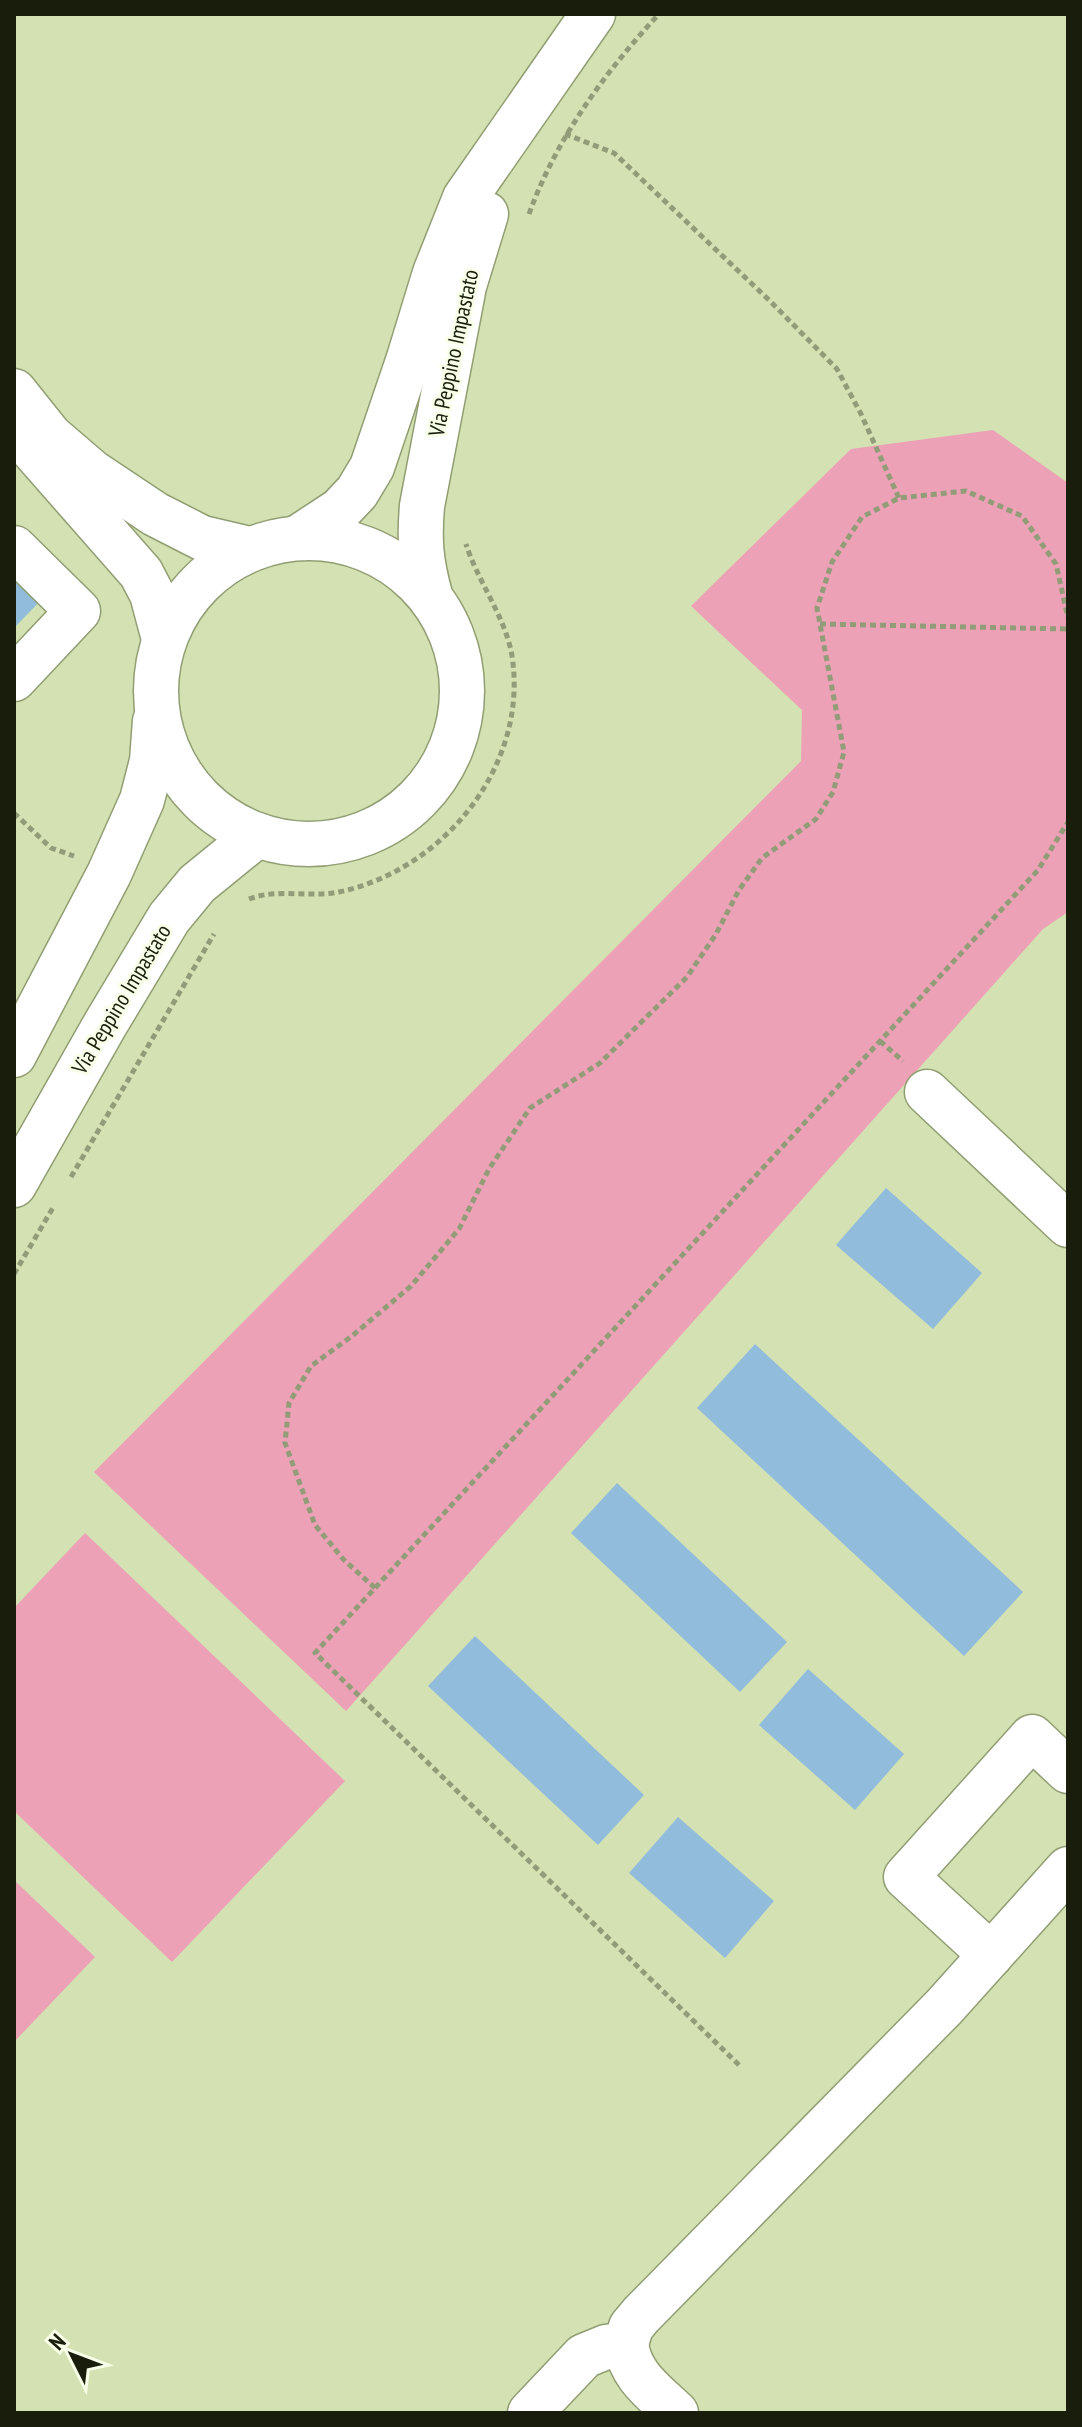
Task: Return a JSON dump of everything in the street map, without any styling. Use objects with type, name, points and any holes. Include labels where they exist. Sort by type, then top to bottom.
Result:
[{"type":"street","name":"Via Peppino Impastato","points":[[299,537],[340,510],[357,492],[372,467],[435,273],[465,198],[593,14]]},
{"type":"street","name":"Via Peppino Impastato","points":[[430,595],[421,565],[419,541],[427,476],[464,286],[527,106]]},
{"type":"street","points":[[14,391],[50,436],[92,472],[155,514],[202,538],[249,549]]},
{"type":"street","points":[[14,428],[141,573],[152,594],[164,639]]},
{"type":"street","points":[[15,1053],[109,874],[142,800],[152,761],[156,674],[164,639],[178,610],[197,585],[221,564],[273,541],[299,537],[336,539],[372,550],[403,569],[430,595],[449,626],[460,660],[462,696],[457,732],[443,765],[422,795],[395,819],[362,835],[327,844],[291,844],[256,836],[219,816],[188,787],[167,751],[156,710]]},
{"type":"street","points":[[14,548],[78,611],[14,679]]},
{"type":"street","name":"Via Peppino Impastato","points":[[14,1185],[169,918],[197,884],[256,836]]},
{"type":"street","points":[[927,1092],[1068,1225]]},
{"type":"street","points":[[991,1955],[906,1877],[1032,1737],[1068,1771]]},
{"type":"street","points":[[676,2413],[637,2377],[628,2358],[626,2344],[631,2327],[944,2007],[1068,1869]]},
{"type":"street","points":[[530,2413],[584,2356],[606,2347],[626,2344]]},
{"type":"path","points":[[526,222],[565,134],[637,37],[659,14]]},
{"type":"path","points":[[527,106],[565,134],[614,153],[837,369],[899,498]]},
{"type":"path","points":[[375,1588],[344,1560],[315,1525],[285,1443],[289,1403],[311,1366],[411,1286],[459,1229],[489,1169],[530,1108],[600,1063],[687,977],[762,858],[816,819],[833,792],[844,752],[817,608],[832,562],[862,517],[899,498],[966,491],[1022,516],[1056,564],[1068,618]]},
{"type":"path","points":[[239,906],[251,897],[338,892],[388,875],[431,849],[463,820],[496,771],[513,709],[512,655],[466,547],[464,534]]},
{"type":"path","points":[[820,624],[1068,629]]},
{"type":"path","points":[[14,813],[51,848],[83,859]]},
{"type":"path","points":[[739,2065],[315,1653],[1038,870],[1068,822]]},
{"type":"path","points":[[69,1180],[220,925]]},
{"type":"path","points":[[14,1274],[62,1193]]},
{"type":"shaded area","points":[[993,430],[1068,483],[1068,912],[1043,929],[346,1711],[94,1472],[801,761],[802,710],[691,606],[851,449]]},
{"type":"shaded area","points":[[85,1533],[345,1781],[172,1962],[14,1811],[14,1608]]},
{"type":"shaded area","points":[[14,1880],[95,1957],[14,2042]]},
{"type":"building","points":[[14,571],[43,598],[14,628]]},
{"type":"building","points":[[886,1188],[982,1273],[933,1329],[836,1245]]},
{"type":"building","points":[[755,1344],[1023,1592],[964,1656],[697,1408]]},
{"type":"building","points":[[617,1483],[787,1642],[740,1692],[571,1533]]},
{"type":"building","points":[[475,1636],[644,1795],[598,1845],[428,1686]]},
{"type":"building","points":[[808,1669],[904,1754],[855,1810],[759,1725]]},
{"type":"building","points":[[678,1817],[774,1901],[725,1958],[629,1873]]}]
